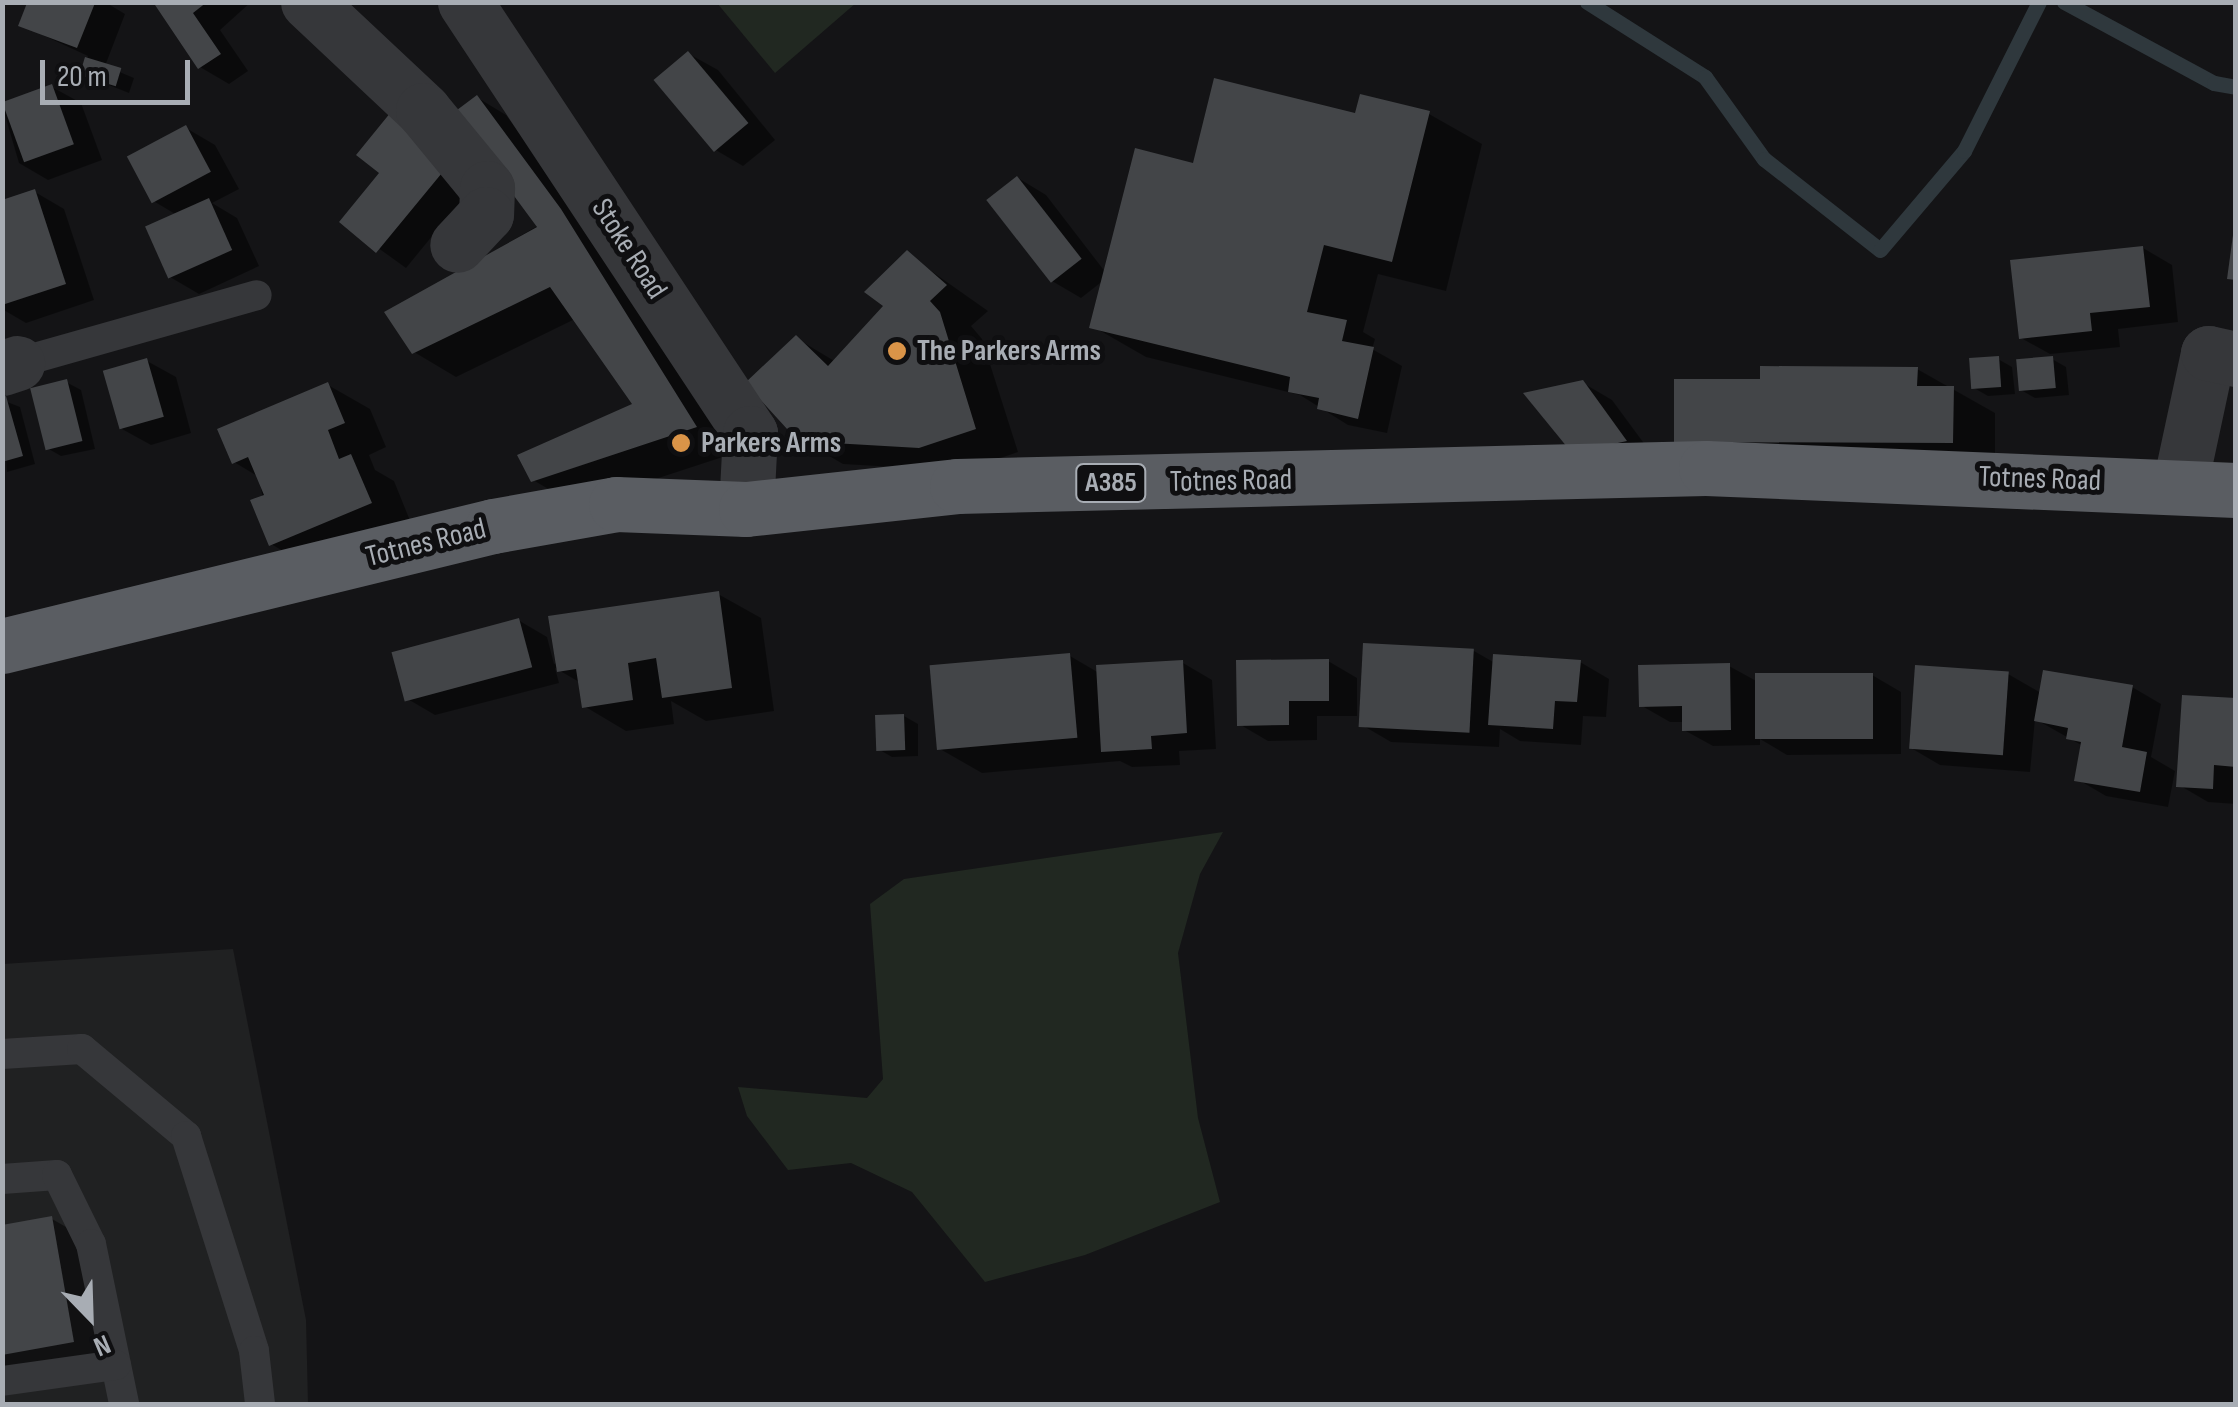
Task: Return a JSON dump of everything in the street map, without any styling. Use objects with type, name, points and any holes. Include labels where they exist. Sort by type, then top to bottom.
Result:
[{"type":"highway","name":"Totnes Road","points":[[2,646],[510,523],[616,504],[746,509],[957,486],[1706,468],[2180,484],[2236,490]]},
{"type":"street","points":[[308,2],[423,110],[486,188],[486,214],[457,245]]},
{"type":"street","name":"Stoke Road","points":[[465,2],[750,433],[746,509]]},
{"type":"street","points":[[2180,484],[2208,353],[2236,359]]},
{"type":"lane","points":[[10,366],[257,295]]},
{"type":"lane","points":[[2,1054],[82,1048],[186,1136],[254,1351],[260,1404]]},
{"type":"lane","points":[[2,1178],[57,1175],[91,1244],[124,1404]]},
{"type":"lane","points":[[2,1381],[116,1364]]},
{"type":"shaded area","points":[[717,3],[856,3],[775,73]]},
{"type":"shaded area","points":[[1223,832],[1200,874],[1178,953],[1198,1118],[1220,1202],[1085,1255],[985,1282],[912,1192],[851,1163],[788,1170],[747,1116],[738,1087],[867,1098],[883,1079],[870,904],[904,879]]},
{"type":"shaded area","points":[[233,949],[306,1320],[308,1404],[3,1404],[3,964]]},
{"type":"building","points":[[153,2],[207,2],[193,13],[221,54],[198,69]]},
{"type":"building","points":[[27,3],[95,3],[77,48],[18,26]]},
{"type":"building","points":[[688,51],[748,123],[714,152],[654,80]]},
{"type":"building","points":[[85,57],[121,68],[116,86],[79,75]]},
{"type":"building","points":[[1214,78],[1355,113],[1360,94],[1430,111],[1392,262],[1324,245],[1307,312],[1347,320],[1342,341],[1374,347],[1358,419],[1317,409],[1319,398],[1288,392],[1290,377],[1089,328],[1135,148],[1193,163]]},
{"type":"building","points":[[52,84],[74,144],[24,162],[2,102]]},
{"type":"building","points":[[477,95],[561,209],[697,427],[531,482],[517,455],[632,404],[550,287],[412,354],[384,312],[537,227],[453,113]]},
{"type":"building","points":[[391,112],[451,162],[376,253],[339,222],[379,173],[356,155]]},
{"type":"building","points":[[186,125],[211,172],[152,203],[127,156]]},
{"type":"building","points":[[1017,176],[1082,259],[1051,283],[986,200]]},
{"type":"building","points":[[35,189],[66,284],[2,305],[2,200]]},
{"type":"building","points":[[209,198],[232,250],[168,279],[145,226]]},
{"type":"building","points":[[2233,235],[2236,236],[2236,280],[2227,279]]},
{"type":"building","points":[[2143,246],[2150,307],[2090,313],[2092,331],[2019,339],[2010,260]]},
{"type":"building","name":"The Parkers Arms","points":[[907,250],[947,285],[930,301],[940,312],[976,429],[919,448],[798,441],[745,383],[796,335],[828,366],[883,306],[864,292]]},
{"type":"building","points":[[1999,356],[2001,387],[1971,389],[1969,358]]},
{"type":"building","points":[[2053,356],[2056,388],[2019,391],[2016,359]]},
{"type":"building","points":[[147,358],[164,417],[120,429],[103,371]]},
{"type":"building","points":[[1760,366],[1918,367],[1917,386],[1954,386],[1953,443],[1674,442],[1674,379],[1760,379]]},
{"type":"building","points":[[67,379],[82,441],[46,450],[30,388]]},
{"type":"building","points":[[1583,380],[1627,441],[1572,453],[1523,393]]},
{"type":"building","points":[[328,382],[345,423],[328,430],[339,459],[351,454],[372,503],[269,546],[250,500],[264,495],[248,457],[232,464],[217,429]]},
{"type":"building","points":[[6,396],[23,456],[2,462],[2,397]]},
{"type":"building","points":[[719,591],[732,688],[662,698],[656,658],[628,663],[633,700],[582,708],[576,669],[557,672],[548,616]]},
{"type":"building","points":[[519,618],[532,667],[405,701],[391,652]]},
{"type":"building","points":[[1363,643],[1474,649],[1469,733],[1359,727]]},
{"type":"building","points":[[1070,653],[1077,738],[937,750],[930,665]]},
{"type":"building","points":[[1493,654],[1581,660],[1577,702],[1555,701],[1553,729],[1488,725]]},
{"type":"building","points":[[1329,659],[1329,701],[1289,701],[1289,725],[1237,726],[1236,660]]},
{"type":"building","points":[[1183,660],[1187,733],[1151,736],[1152,749],[1101,752],[1096,665]]},
{"type":"building","points":[[1730,663],[1731,730],[1682,731],[1682,706],[1639,707],[1638,665]]},
{"type":"building","points":[[1915,665],[2009,672],[2003,755],[1909,749]]},
{"type":"building","points":[[2043,670],[2133,685],[2122,747],[2147,752],[2140,792],[2074,781],[2081,742],[2066,739],[2068,728],[2034,721]]},
{"type":"building","points":[[1755,673],[1873,673],[1873,739],[1755,739]]},
{"type":"building","points":[[2182,695],[2236,698],[2236,767],[2214,765],[2213,789],[2176,787]]},
{"type":"building","points":[[904,714],[905,750],[876,751],[875,715]]},
{"type":"building","points":[[52,1216],[74,1342],[2,1355],[2,1225]]},
{"type":"waterway","points":[[1587,2],[1705,77],[1764,159],[1880,250],[1964,151],[2039,2]]},
{"type":"waterway","points":[[2064,2],[2214,83],[2236,87]]},
{"type":"place","name":"The Parkers Arms","points":[[897,351]]},
{"type":"place","name":"Parkers Arms","points":[[681,443]]}]
